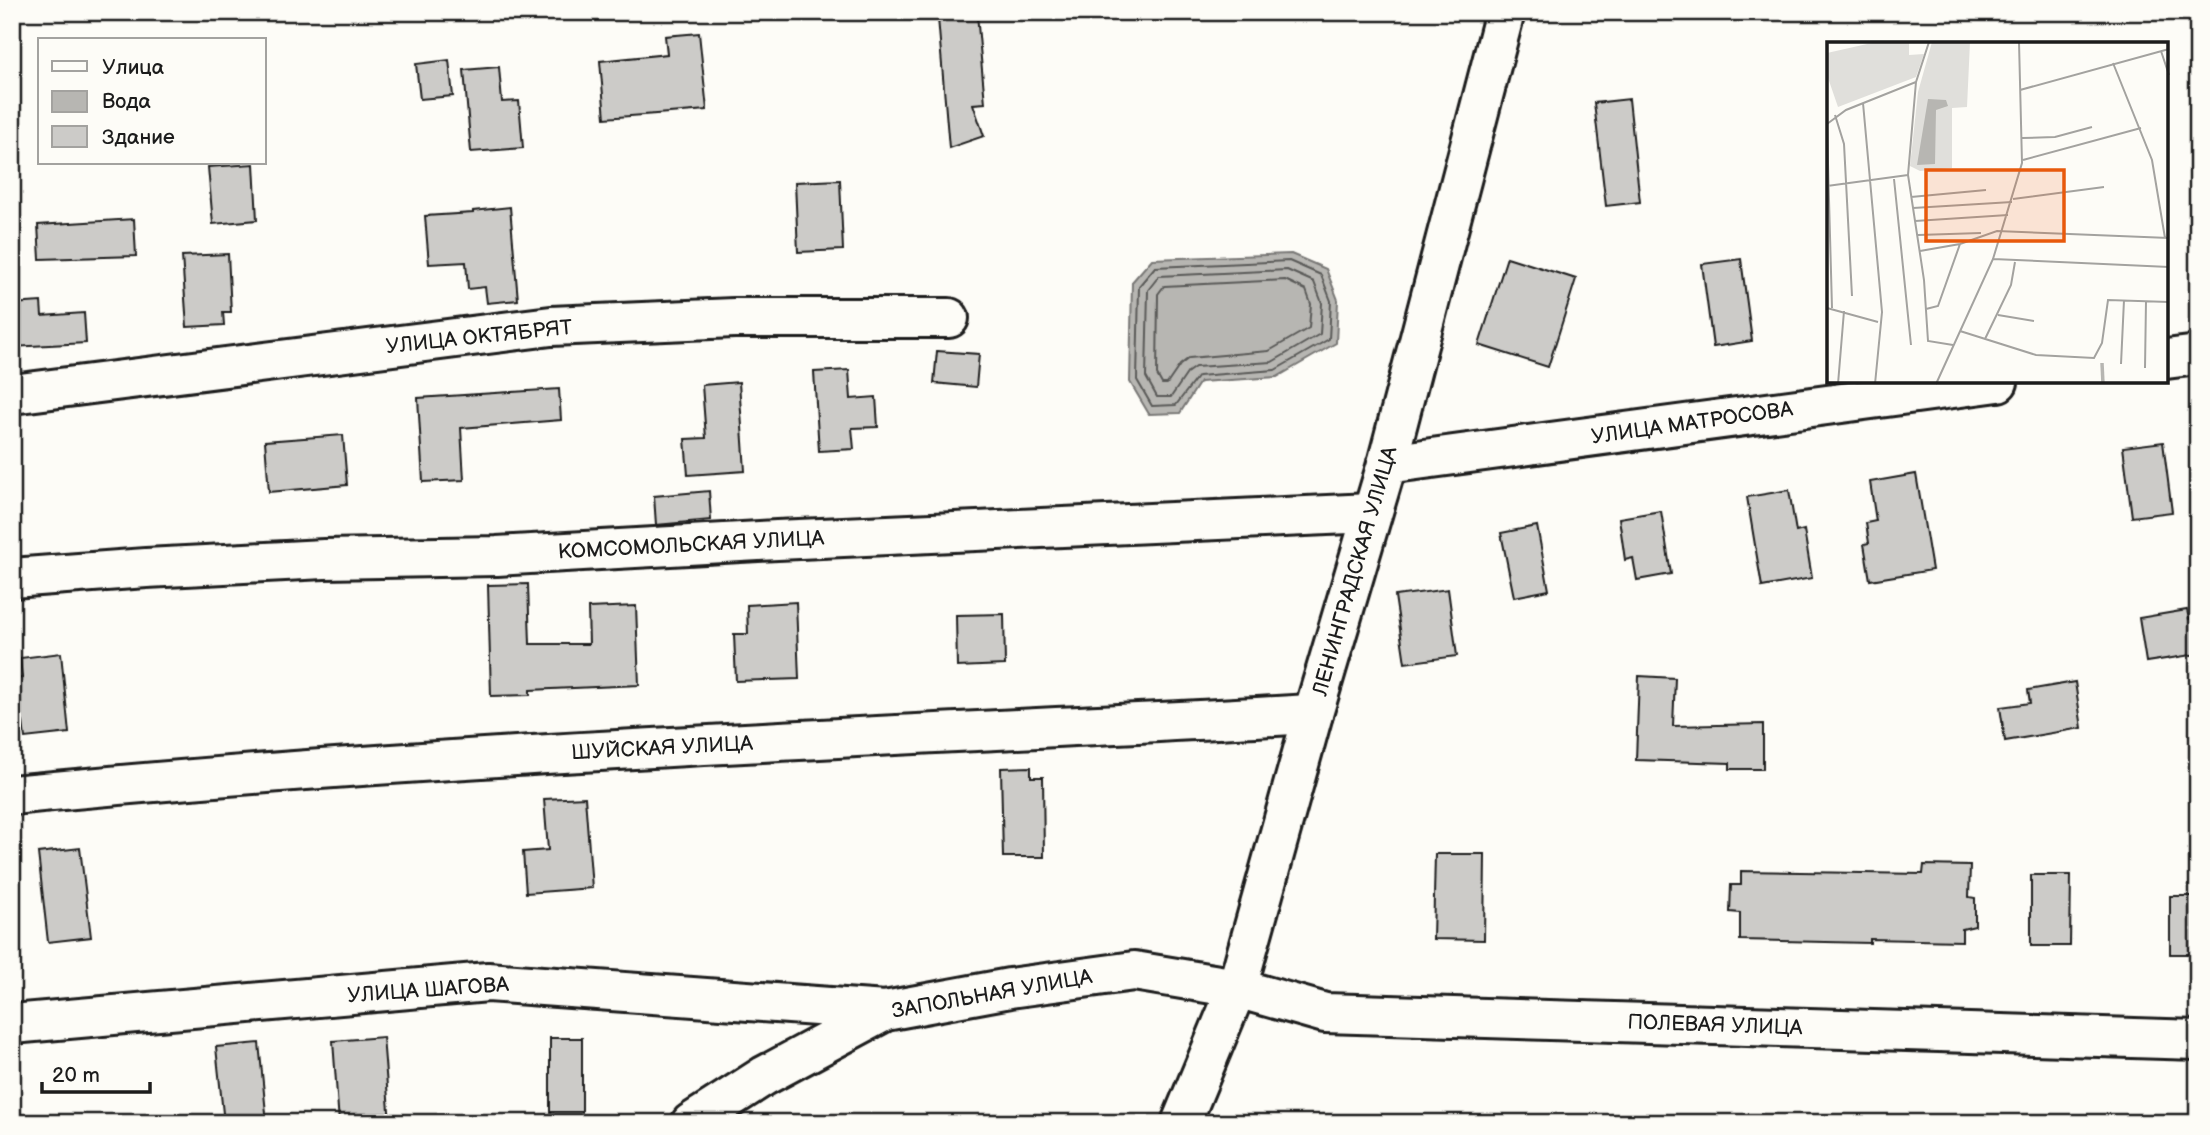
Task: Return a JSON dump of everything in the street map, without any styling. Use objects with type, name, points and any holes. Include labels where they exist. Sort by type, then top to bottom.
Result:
[{"type":"street","name":"ЛЕНИНГРАДСКАЯ УЛИЦА","points":[[1181,1123],[1237,988],[1313,714],[1387,464],[1505,12]]},
{"type":"street","name":"УЛИЦА ОКТЯБРЯТ","points":[[12,394],[551,326],[734,318],[949,318]]},
{"type":"street","points":[[2168,359],[2198,355]]},
{"type":"street","name":"УЛИЦА МАТРОСОВА","points":[[1387,464],[1991,383]]},
{"type":"street","name":"КОМСОМОЛЬСКАЯ УЛИЦА","points":[[12,578],[310,560],[497,556],[777,540],[1371,513]]},
{"type":"street","name":"ШУЙСКАЯ УЛИЦА","points":[[12,794],[387,764],[1313,714]]},
{"type":"street","name":"ЗАПОЛЬНАЯ УЛИЦА","points":[[691,1123],[764,1076],[885,1011],[1010,988],[1134,971],[1237,988]]},
{"type":"street","name":"УЛИЦА ШАГОВА","points":[[12,1024],[488,982],[885,1011]]},
{"type":"street","name":"ПОЛЕВАЯ УЛИЦА","points":[[1237,988],[1325,1013],[2198,1040]]},
{"type":"water","points":[[1291,254],[1326,269],[1338,300],[1336,343],[1277,377],[1200,382],[1180,413],[1149,414],[1130,382],[1132,282],[1152,259]]},
{"type":"building","points":[[977,14],[985,103],[973,104],[984,136],[949,148],[938,18]]},
{"type":"building","points":[[699,33],[707,110],[605,118],[600,61],[667,54],[665,36]]},
{"type":"building","points":[[449,60],[453,96],[420,99],[416,64]]},
{"type":"building","points":[[499,67],[502,102],[519,101],[523,148],[471,152],[464,70]]},
{"type":"building","points":[[1629,99],[1640,202],[1606,206],[1594,103]]},
{"type":"building","points":[[254,164],[257,220],[213,224],[208,167]]},
{"type":"building","points":[[840,180],[843,250],[798,252],[795,182]]},
{"type":"building","points":[[510,207],[518,300],[487,303],[485,287],[468,289],[466,262],[429,264],[425,216]]},
{"type":"building","points":[[134,219],[136,256],[40,259],[38,225]]},
{"type":"building","points":[[228,254],[231,312],[223,312],[224,325],[187,327],[182,256]]},
{"type":"building","points":[[1507,257],[1576,279],[1548,367],[1479,345]]},
{"type":"building","points":[[1741,259],[1752,341],[1713,347],[1702,264]]},
{"type":"building","points":[[41,302],[42,316],[84,313],[86,343],[12,347],[12,304]]},
{"type":"building","points":[[937,351],[979,354],[976,387],[934,383]]},
{"type":"building","points":[[849,370],[851,399],[876,397],[878,427],[852,428],[854,449],[819,451],[814,372]]},
{"type":"building","points":[[739,382],[745,471],[688,475],[685,439],[706,438],[702,385]]},
{"type":"building","points":[[559,389],[561,420],[461,428],[464,480],[423,482],[418,398]]},
{"type":"building","points":[[343,435],[347,485],[269,492],[265,441]]},
{"type":"building","points":[[2163,442],[2172,512],[2132,517],[2123,447]]},
{"type":"building","points":[[1916,474],[1932,570],[1870,580],[1864,544],[1869,543],[1866,523],[1876,521],[1870,482]]},
{"type":"building","points":[[1789,490],[1796,532],[1804,530],[1812,578],[1762,587],[1747,497]]},
{"type":"building","points":[[709,491],[711,520],[656,525],[654,496]]},
{"type":"building","points":[[1661,511],[1671,574],[1637,580],[1633,558],[1625,560],[1619,518]]},
{"type":"building","points":[[1537,526],[1549,590],[1514,597],[1501,533]]},
{"type":"building","points":[[528,584],[530,644],[589,644],[588,608],[636,606],[639,685],[530,690],[530,695],[491,696],[488,585]]},
{"type":"building","points":[[1448,589],[1457,656],[1405,663],[1395,596]]},
{"type":"building","points":[[796,602],[799,679],[736,681],[734,634],[748,634],[747,605]]},
{"type":"building","points":[[2187,610],[2189,619],[2198,618],[2198,654],[2146,662],[2139,618]]},
{"type":"building","points":[[1004,614],[1005,665],[957,667],[956,615]]},
{"type":"building","points":[[61,653],[69,733],[25,738],[23,722],[12,723],[12,679],[22,678],[20,658]]},
{"type":"building","points":[[1639,676],[1675,678],[1673,726],[1763,724],[1763,769],[1730,769],[1730,763],[1636,760]]},
{"type":"building","points":[[2075,682],[2082,728],[2005,741],[2000,707],[2030,703],[2028,690]]},
{"type":"building","points":[[1031,767],[1031,777],[1043,777],[1044,857],[1003,857],[1001,768]]},
{"type":"building","points":[[585,797],[592,888],[526,893],[523,852],[548,850],[544,799]]},
{"type":"building","points":[[80,848],[91,937],[48,942],[38,853]]},
{"type":"building","points":[[1435,854],[1485,854],[1484,940],[1433,939]]},
{"type":"building","points":[[1924,865],[1970,866],[1969,897],[1975,898],[1975,926],[1962,929],[1962,941],[1870,939],[1870,943],[1740,940],[1740,913],[1730,912],[1731,885],[1741,885],[1741,871],[1923,874]]},
{"type":"building","points":[[2031,875],[2071,875],[2070,946],[2031,946]]},
{"type":"building","points":[[2170,896],[2198,896],[2198,954],[2170,954]]},
{"type":"building","points":[[383,1037],[390,1123],[339,1123],[333,1041]]},
{"type":"building","points":[[550,1038],[582,1038],[582,1112],[550,1112]]},
{"type":"building","points":[[259,1043],[267,1123],[224,1123],[216,1047]]}]
